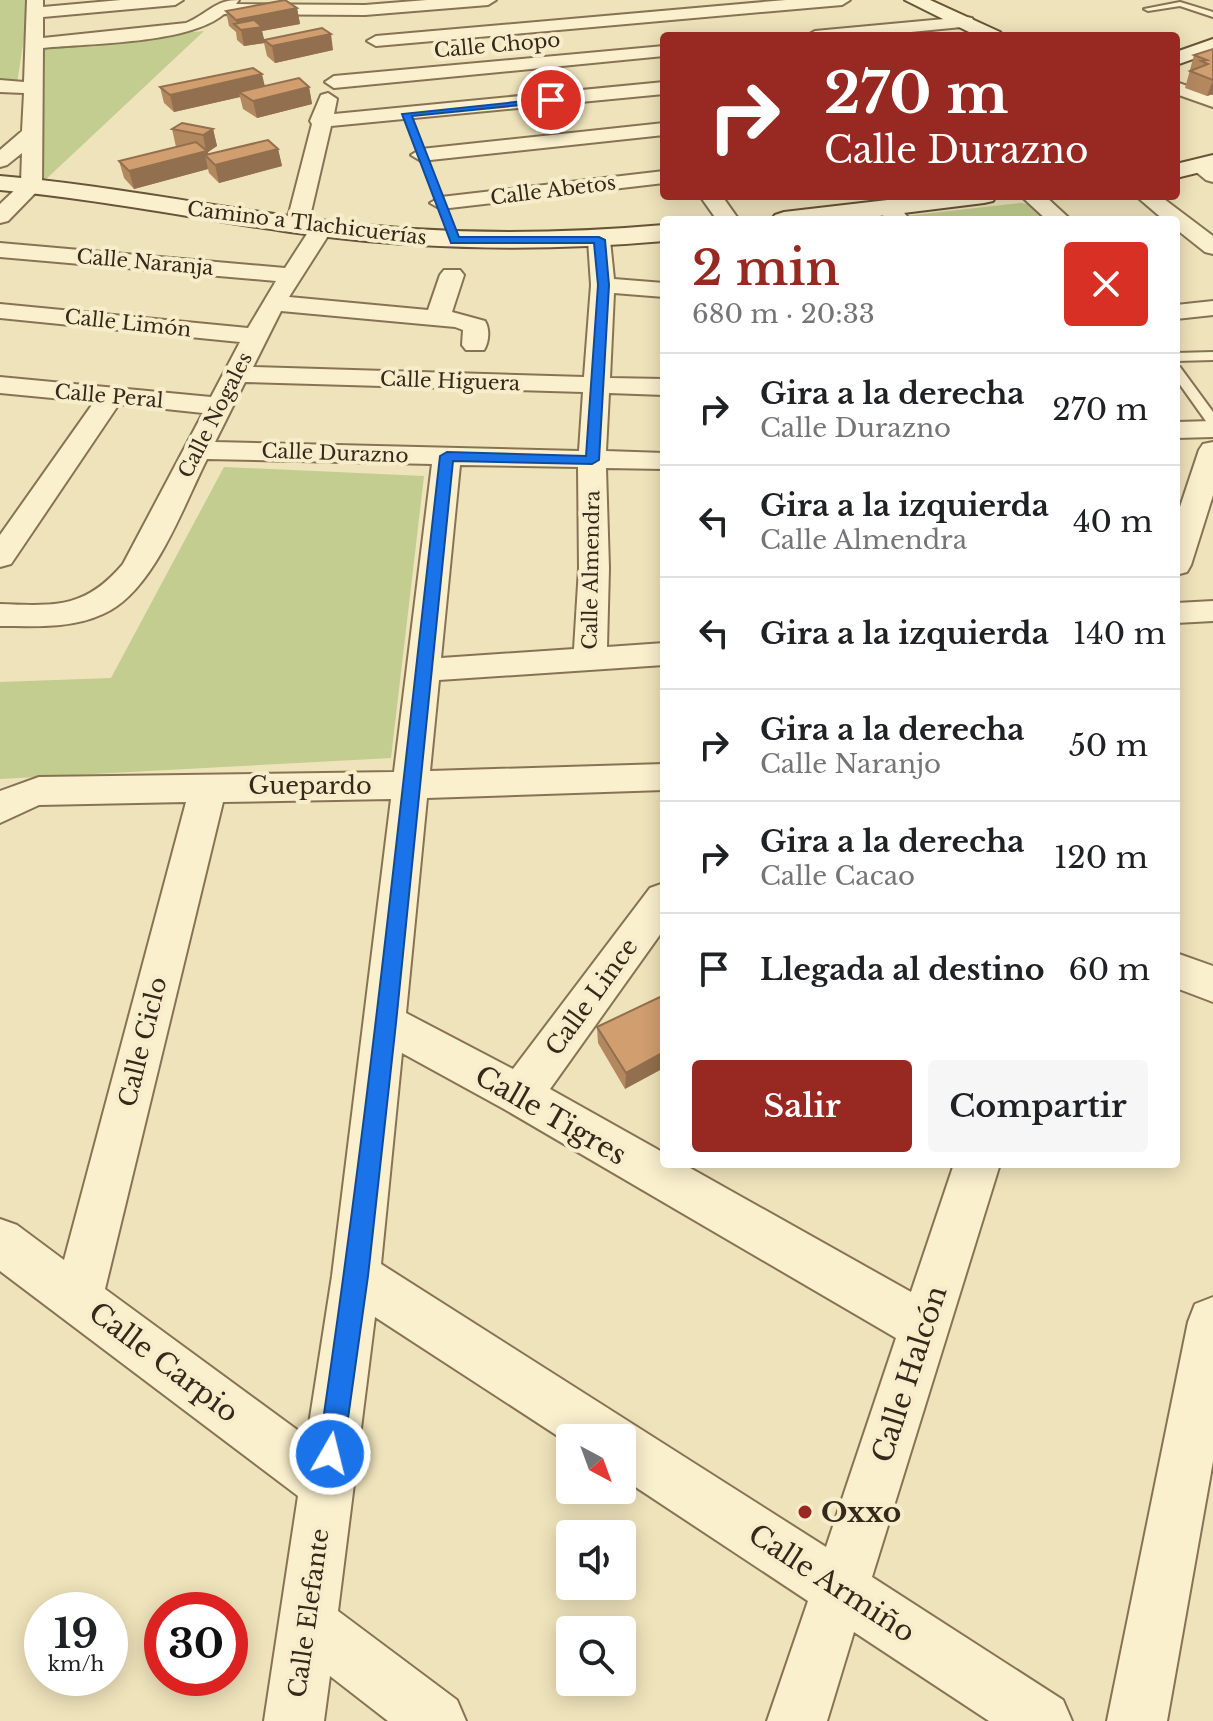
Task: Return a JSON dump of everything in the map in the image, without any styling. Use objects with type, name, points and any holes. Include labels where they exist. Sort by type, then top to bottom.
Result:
[{"type":"street","points":[[0,216],[31,186],[34,6],[175,0]]},
{"type":"street","points":[[32,44],[189,28],[206,21],[226,5],[364,5],[488,0]]},
{"type":"street","points":[[573,0],[655,117]]},
{"type":"street","points":[[364,5],[365,51],[590,23],[782,3],[842,0]]},
{"type":"street","points":[[914,0],[985,32]]},
{"type":"street","points":[[782,3],[813,32]]},
{"type":"street","points":[[860,32],[966,22]]},
{"type":"street","points":[[1180,57],[1213,45]]},
{"type":"street","name":"Calle Nogales","points":[[0,615],[63,616],[80,613],[108,600],[136,568],[218,406],[290,275],[309,226],[320,121],[334,82],[365,51]]},
{"type":"street","name":"Calle Chopo","points":[[334,82],[660,51]]},
{"type":"street","points":[[0,86],[33,88]]},
{"type":"street","points":[[1180,89],[1213,101]]},
{"type":"street","points":[[320,121],[419,148],[655,117]]},
{"type":"street","points":[[419,148],[655,117]]},
{"type":"street","points":[[0,130],[31,133]]},
{"type":"street","points":[[0,161],[31,133]]},
{"type":"street","points":[[419,148],[455,241]]},
{"type":"street","points":[[1180,154],[1200,169]]},
{"type":"street","name":"Calle Abetos","points":[[441,203],[660,177]]},
{"type":"street","name":"Camino a Tlachicuerías","points":[[0,183],[309,226],[455,241],[599,240],[660,233]]},
{"type":"street","points":[[857,216],[893,214],[961,200]]},
{"type":"street","points":[[1037,200],[1055,216]]},
{"type":"street","points":[[1152,200],[1173,216]]},
{"type":"street","points":[[1180,222],[1213,247]]},
{"type":"street","name":"Calle Almendra","points":[[590,660],[594,568],[592,460],[603,285],[599,240]]},
{"type":"street","name":"Calle Naranja","points":[[0,250],[290,275]]},
{"type":"street","points":[[438,317],[452,275]]},
{"type":"street","points":[[603,285],[660,290]]},
{"type":"street","points":[[273,303],[438,317],[476,326],[475,345]]},
{"type":"street","points":[[1180,312],[1213,308]]},
{"type":"street","name":"Calle Limón","points":[[0,311],[256,336]]},
{"type":"street","name":"Calle Higuera","points":[[236,374],[660,387]]},
{"type":"street","name":"Calle Peral","points":[[0,385],[218,406]]},
{"type":"street","points":[[0,557],[111,397]]},
{"type":"street","points":[[1180,430],[1213,429]]},
{"type":"street","name":"Calle Durazno","points":[[197,450],[660,461]]},
{"type":"street","points":[[1180,553],[1213,450]]},
{"type":"street","name":"Calle Elefante","points":[[294,1721],[356,1276],[447,456]]},
{"type":"street","points":[[1180,613],[1213,611]]},
{"type":"street","points":[[425,670],[660,654]]},
{"type":"street","name":"Guepardo","points":[[3,807],[39,791],[660,777]]},
{"type":"street","name":"Calle Ciclo","points":[[78,1298],[208,787]]},
{"type":"street","name":"Calle Lince","points":[[520,1095],[660,904]]},
{"type":"street","points":[[1180,972],[1213,984]]},
{"type":"street","name":"Calle Tigres","points":[[386,1023],[520,1095],[924,1327]]},
{"type":"street","name":"Calle Halcón","points":[[797,1721],[976,1168]]},
{"type":"street","name":"Calle Carpio","points":[[0,1242],[326,1484]]},
{"type":"street","points":[[356,1276],[586,1424]]},
{"type":"street","points":[[1137,1721],[1213,1322]]},
{"type":"street","name":"Calle Armiño","points":[[636,1456],[1042,1721]]},
{"type":"street","points":[[307,1623],[436,1721]]},
{"type":"lane","points":[[1148,9],[1180,4],[1213,15]]},
{"type":"lane","points":[[1180,357],[1213,356]]},
{"type":"lane","points":[[1180,374],[1206,403],[1213,421]]},
{"type":"green space","points":[[0,0],[30,0],[17,83],[0,82]]},
{"type":"green space","points":[[204,31],[43,182],[45,46]]},
{"type":"green space","points":[[1020,203],[1034,205],[1046,216],[905,216]]},
{"type":"green space","points":[[224,467],[424,476],[391,758],[0,779],[0,682],[111,678]]},
{"type":"building","points":[[285,0],[297,8],[236,20],[226,11]]},
{"type":"building","points":[[254,20],[262,27],[241,30],[234,24]]},
{"type":"building","points":[[322,28],[331,34],[272,46],[264,40]]},
{"type":"building","points":[[1213,49],[1213,80],[1190,71],[1208,64],[1201,61],[1207,60],[1194,55]]},
{"type":"building","points":[[253,68],[262,74],[170,95],[160,87]]},
{"type":"building","points":[[299,78],[309,87],[253,101],[239,92]]},
{"type":"building","points":[[182,123],[213,129],[203,135],[172,129]]},
{"type":"building","points":[[268,140],[278,149],[215,165],[205,155]]},
{"type":"building","points":[[196,142],[207,151],[129,171],[119,161]]},
{"type":"building","points":[[660,997],[660,1054],[626,1073],[597,1027]]},
{"type":"place","name":"Oxxo","points":[[805,1512]]},
{"type":"route","points":[[330,1454],[356,1276],[386,1023],[409,785],[425,670],[447,456],[592,460],[603,285],[599,240],[455,241],[406,114],[551,100]]}]
